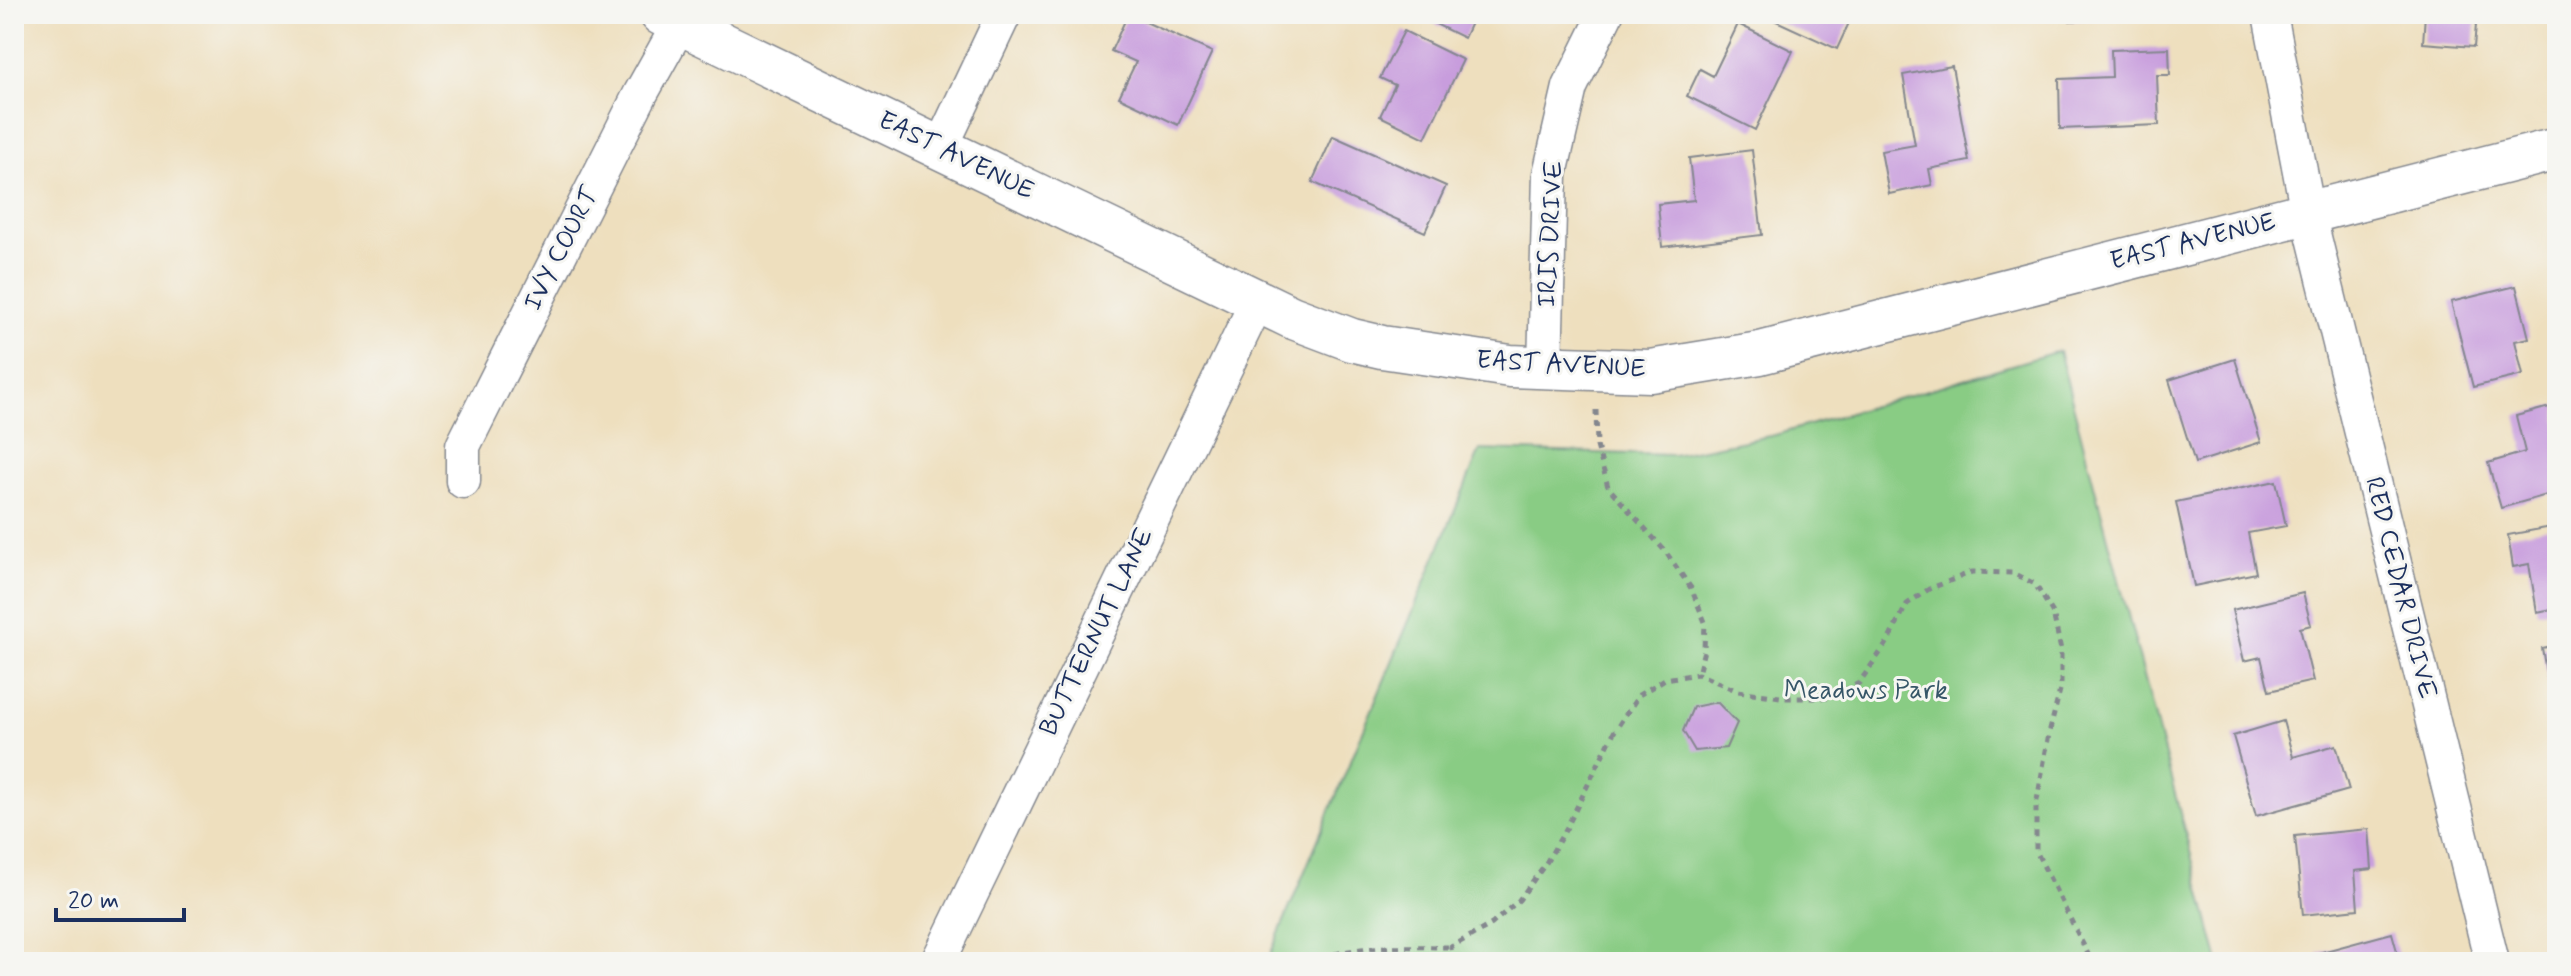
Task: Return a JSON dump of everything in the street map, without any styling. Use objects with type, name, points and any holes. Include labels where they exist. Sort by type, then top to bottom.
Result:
[{"type":"street","points":[[940,149],[1004,14]]},
{"type":"street","name":"IRIS DRIVE","points":[[1545,368],[1550,174],[1570,87],[1606,14]]},
{"type":"street","name":"RED CEDAR DRIVE","points":[[2270,14],[2308,213],[2492,962]]},
{"type":"street","name":"EAST AVENUE","points":[[670,18],[1257,302],[1338,335],[1382,347],[1510,366],[1650,371],[1760,353],[2557,149]]},
{"type":"street","name":"IVY COURT","points":[[463,481],[463,446],[641,93],[670,18]]},
{"type":"street","name":"BUTTERNUT LANE","points":[[938,962],[1257,302]]},
{"type":"path","points":[[1595,369],[1597,446],[1608,487],[1665,551],[1691,588],[1705,622],[1704,650],[1698,674]]},
{"type":"path","points":[[1312,962],[1330,954],[1372,948],[1451,947],[1492,924],[1519,900],[1546,863],[1614,732],[1639,695],[1665,679],[1698,674],[1738,691],[1787,698],[1831,698],[1859,683],[1887,643],[1907,604],[1929,589],[1972,572],[2012,573],[2035,584],[2053,613],[2061,650],[2061,686],[2036,806],[2036,851],[2092,962]]},
{"type":"path","points":[[1451,947],[1453,962]]},
{"type":"green space","name":"Meadows Park","points":[[2059,351],[2219,962],[1267,962],[1480,450],[1673,455],[1775,435]]},
{"type":"building","points":[[1128,14],[1212,52],[1178,125],[1119,97],[1136,62],[1111,51]]},
{"type":"building","points":[[1415,14],[1475,14],[1464,38]]},
{"type":"building","points":[[1761,14],[1853,14],[1837,49]]},
{"type":"building","points":[[2070,14],[2138,14],[2138,16],[2070,21]]},
{"type":"building","points":[[2425,14],[2477,14],[2474,47],[2423,43]]},
{"type":"building","points":[[1738,24],[1793,51],[1755,130],[1687,96],[1700,69],[1713,76]]},
{"type":"building","points":[[1404,31],[1463,60],[1425,138],[1380,116],[1395,85],[1380,78]]},
{"type":"building","points":[[2169,48],[2170,75],[2157,75],[2159,125],[2060,129],[2059,79],[2112,77],[2111,50]]},
{"type":"building","points":[[1952,66],[1969,161],[1929,169],[1932,185],[1889,194],[1881,151],[1915,145],[1903,75]]},
{"type":"building","points":[[1333,136],[1446,186],[1425,232],[1312,182]]},
{"type":"building","points":[[1752,150],[1762,235],[1662,247],[1658,204],[1694,200],[1689,158]]},
{"type":"building","points":[[2516,286],[2529,338],[2515,341],[2523,375],[2473,387],[2451,302]]},
{"type":"building","points":[[2235,359],[2261,442],[2195,463],[2169,380]]},
{"type":"building","points":[[2557,405],[2557,492],[2501,508],[2488,463],[2525,452],[2516,416]]},
{"type":"building","points":[[2276,481],[2286,526],[2248,533],[2256,573],[2194,586],[2176,502]]},
{"type":"building","points":[[2557,526],[2557,608],[2537,612],[2529,564],[2513,567],[2508,535]]},
{"type":"building","points":[[2303,593],[2311,625],[2300,628],[2313,681],[2269,691],[2261,657],[2244,661],[2232,610]]},
{"type":"building","points":[[2557,645],[2557,725],[2555,726],[2542,648]]},
{"type":"building","points":[[1717,702],[1737,723],[1726,748],[1695,751],[1683,731],[1693,707]]},
{"type":"building","points":[[2283,721],[2293,757],[2336,745],[2349,790],[2256,816],[2233,736]]},
{"type":"building","points":[[2369,829],[2372,869],[2355,871],[2358,909],[2303,915],[2295,836]]},
{"type":"building","points":[[2392,933],[2400,962],[2320,962],[2318,953]]}]
